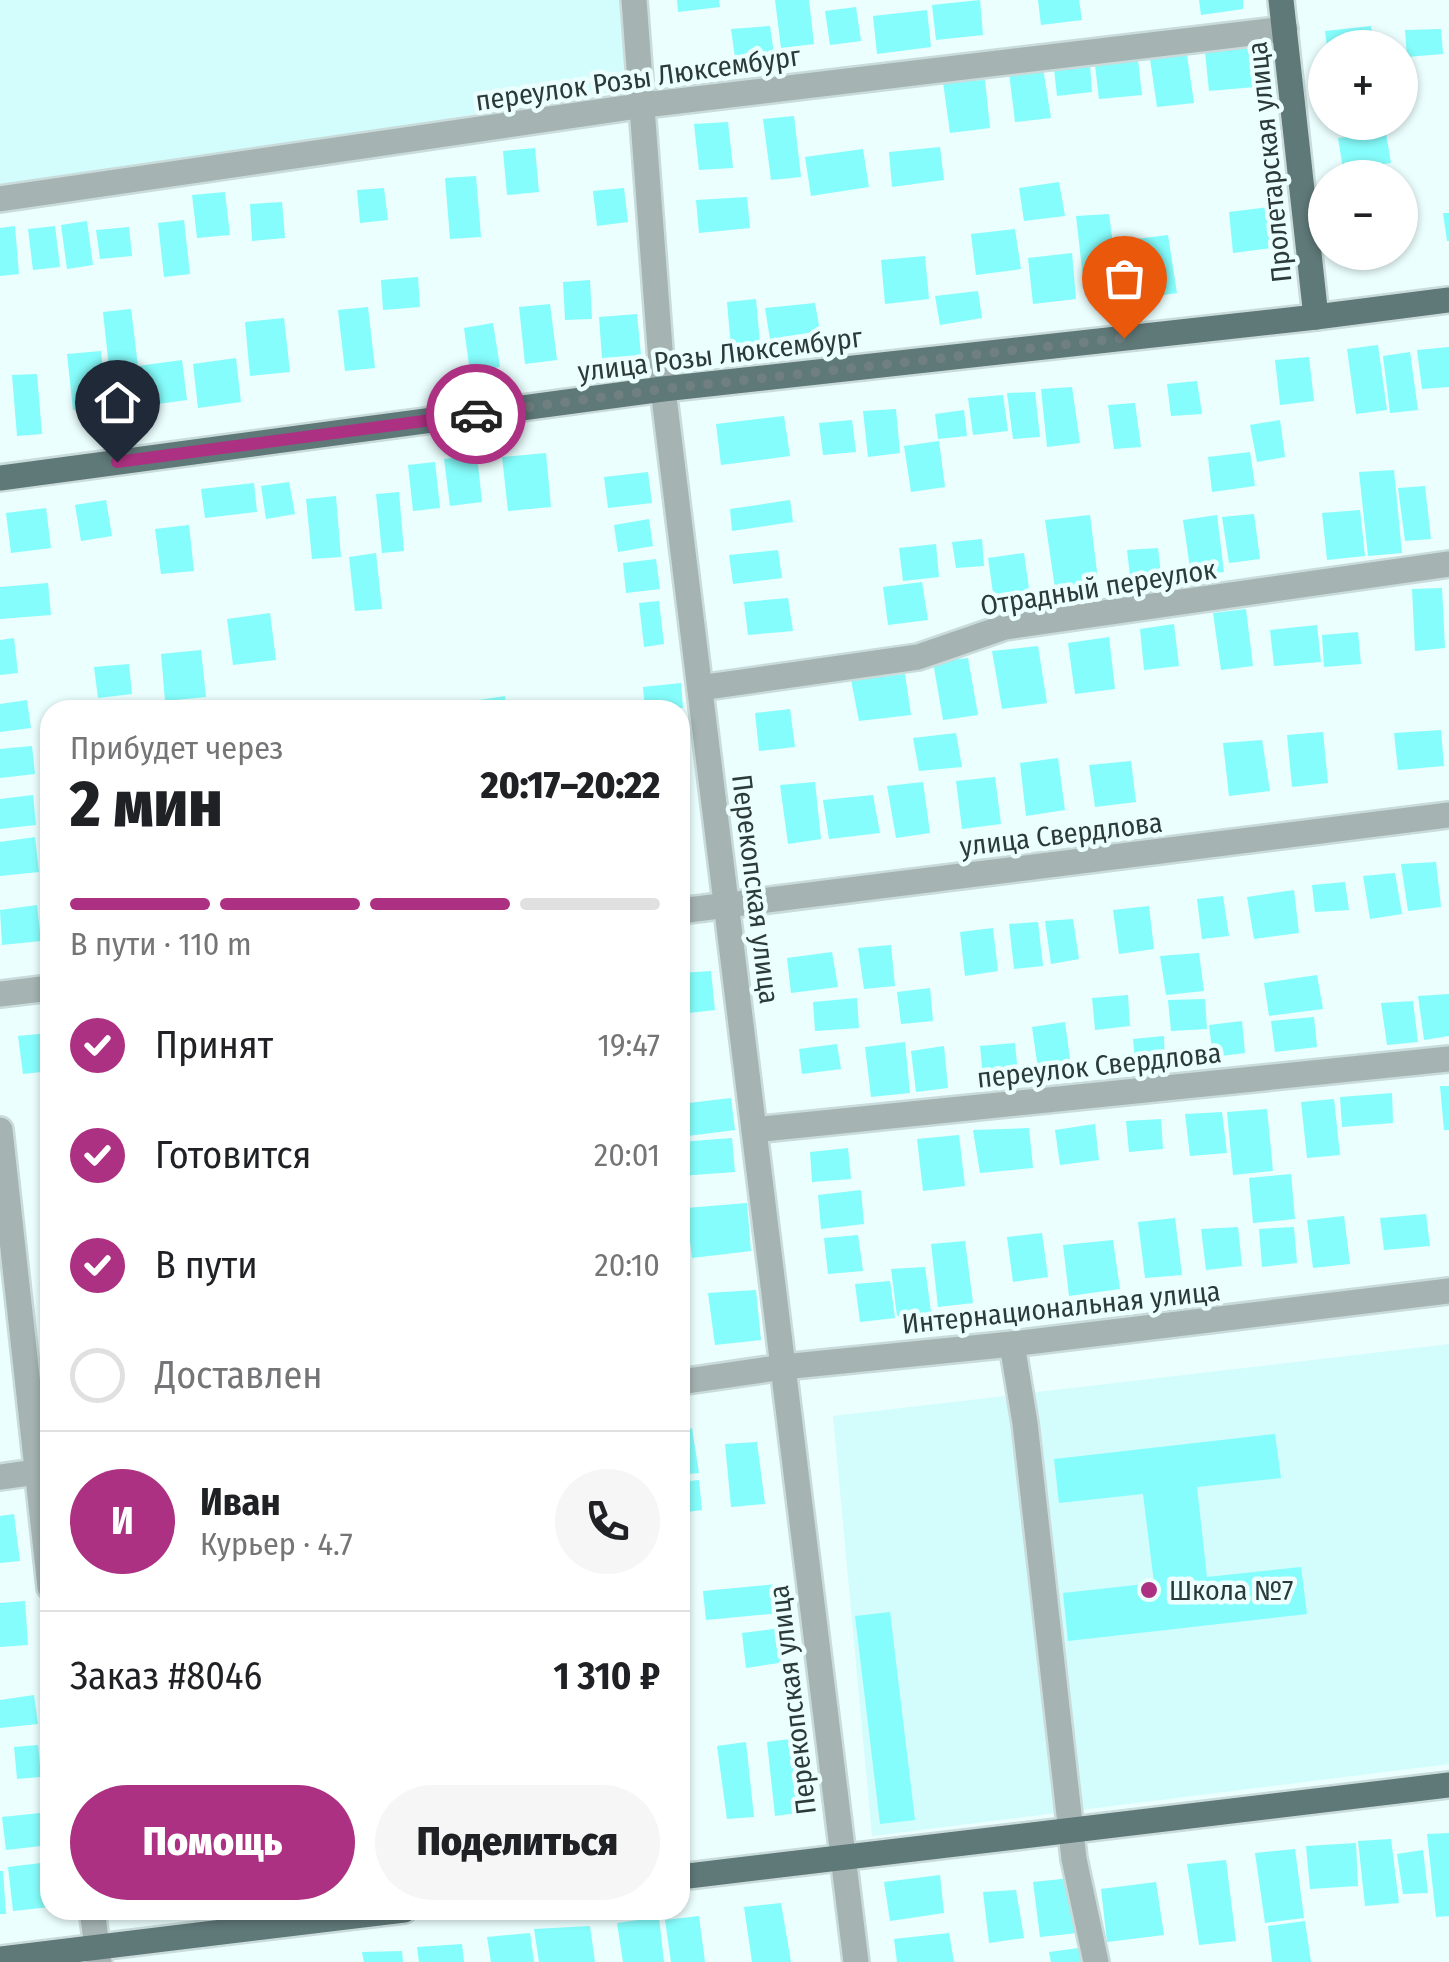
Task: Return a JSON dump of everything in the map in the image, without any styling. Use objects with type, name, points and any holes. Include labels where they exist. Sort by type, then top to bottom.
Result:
[{"type":"main road","name":"Пролетарская улица","points":[[1281,0],[1316,317]]},
{"type":"main road","name":"улица Розы Люксембург","points":[[0,478],[664,389],[1449,300]]},
{"type":"main road","points":[[690,1875],[1449,1786]]},
{"type":"main road","points":[[0,1959],[98,1955],[336,1920]]},
{"type":"street","name":"Перекопская улица","points":[[634,0],[664,389],[840,1857],[856,1962]]},
{"type":"street","name":"переулок Розы Люксембург","points":[[0,199],[645,105],[1284,29]]},
{"type":"street","name":"Отрадный переулок","points":[[700,688],[918,656],[1005,627],[1449,564]]},
{"type":"street","name":"улица Свердлова","points":[[690,910],[1449,816]]},
{"type":"street","points":[[0,994],[40,989]]},
{"type":"street","name":"переулок Свердлова","points":[[754,1130],[1449,1059]]},
{"type":"street","points":[[0,1130],[40,1456]]},
{"type":"street","name":"Интернациональная улица","points":[[690,1381],[1449,1292]]},
{"type":"street","points":[[1012,1344],[1025,1423],[1070,1828],[1096,1962]]},
{"type":"street","points":[[0,1477],[40,1472]]},
{"type":"street","points":[[93,1920],[98,1955]]},
{"type":"shaded area","points":[[0,0],[621,0],[637,88],[0,191]]},
{"type":"shaded area","name":"Школа №7","points":[[1449,1344],[1449,1764],[872,1836],[833,1416]]},
{"type":"building","points":[[677,0],[719,0],[720,7],[678,12]]},
{"type":"building","points":[[775,0],[809,0],[814,44],[781,48]]},
{"type":"building","points":[[980,0],[983,35],[936,40],[932,5]]},
{"type":"building","points":[[1038,0],[1079,0],[1082,20],[1041,25]]},
{"type":"building","points":[[1199,0],[1243,0],[1243,9],[1201,15]]},
{"type":"building","points":[[856,7],[861,41],[830,45],[825,11]]},
{"type":"building","points":[[927,10],[931,47],[877,54],[873,16]]},
{"type":"building","points":[[770,26],[776,68],[737,72],[731,29]]},
{"type":"building","points":[[1371,26],[1372,30],[1334,30]]},
{"type":"building","points":[[1441,29],[1443,54],[1418,56],[1418,30],[1405,30]]},
{"type":"building","points":[[1251,48],[1255,87],[1209,91],[1205,52]]},
{"type":"building","points":[[1187,55],[1194,103],[1157,107],[1150,59]]},
{"type":"building","points":[[1138,60],[1142,95],[1099,99],[1095,65]]},
{"type":"building","points":[[1090,65],[1092,92],[1057,96],[1054,69]]},
{"type":"building","points":[[1043,68],[1051,118],[1015,122],[1009,73]]},
{"type":"building","points":[[985,80],[990,128],[950,133],[943,82]]},
{"type":"building","points":[[794,116],[801,177],[771,180],[763,119]]},
{"type":"building","points":[[728,122],[733,168],[699,170],[694,124]]},
{"type":"building","points":[[1338,140],[1387,140],[1390,160],[1342,160]]},
{"type":"building","points":[[940,147],[944,180],[892,187],[889,152]]},
{"type":"building","points":[[535,148],[539,192],[507,195],[503,151]]},
{"type":"building","points":[[863,149],[869,187],[811,196],[805,157]]},
{"type":"building","points":[[476,176],[481,237],[450,239],[445,178]]},
{"type":"building","points":[[1059,182],[1065,216],[1024,221],[1019,188]]},
{"type":"building","points":[[384,188],[388,220],[360,223],[357,190]]},
{"type":"building","points":[[624,188],[628,222],[597,226],[593,191]]},
{"type":"building","points":[[225,192],[230,235],[197,238],[192,195]]},
{"type":"building","points":[[747,197],[750,228],[699,233],[696,200]]},
{"type":"building","points":[[282,202],[285,238],[252,241],[250,204]]},
{"type":"building","points":[[1269,207],[1272,248],[1233,253],[1229,212]]},
{"type":"building","points":[[1443,213],[1449,213],[1449,241],[1447,241]]},
{"type":"building","points":[[1109,214],[1119,291],[1085,295],[1076,216]]},
{"type":"building","points":[[184,220],[190,274],[164,277],[158,223]]},
{"type":"building","points":[[87,221],[93,265],[67,269],[61,225]]},
{"type":"building","points":[[15,226],[19,274],[0,276],[0,228]]},
{"type":"building","points":[[55,226],[60,267],[33,270],[28,229]]},
{"type":"building","points":[[129,227],[132,256],[100,259],[96,230]]},
{"type":"building","points":[[1015,229],[1021,269],[976,275],[971,234]]},
{"type":"building","points":[[1168,235],[1177,293],[1136,299],[1128,240]]},
{"type":"building","points":[[1072,253],[1076,299],[1033,304],[1028,258]]},
{"type":"building","points":[[925,256],[929,299],[885,304],[881,260]]},
{"type":"building","points":[[418,277],[420,307],[383,310],[381,280]]},
{"type":"building","points":[[590,280],[592,319],[565,320],[563,282]]},
{"type":"building","points":[[978,291],[982,318],[940,325],[935,296]]},
{"type":"building","points":[[756,299],[760,343],[731,348],[727,302]]},
{"type":"building","points":[[815,303],[820,331],[770,339],[765,308]]},
{"type":"building","points":[[550,304],[557,360],[525,364],[519,307]]},
{"type":"building","points":[[368,307],[375,368],[345,371],[338,310]]},
{"type":"building","points":[[131,309],[138,366],[182,360],[187,400],[143,406],[139,374],[110,377],[103,312]]},
{"type":"building","points":[[637,314],[641,355],[602,358],[599,317]]},
{"type":"building","points":[[284,318],[290,372],[250,376],[245,322]]},
{"type":"building","points":[[493,323],[500,367],[470,372],[464,328]]},
{"type":"building","points":[[1378,345],[1387,410],[1356,414],[1347,349]]},
{"type":"building","points":[[1449,347],[1449,387],[1422,389],[1417,350]]},
{"type":"building","points":[[101,351],[107,406],[73,410],[67,354]]},
{"type":"building","points":[[1410,352],[1418,410],[1390,413],[1383,356]]},
{"type":"building","points":[[1309,357],[1314,401],[1280,405],[1275,360]]},
{"type":"building","points":[[236,358],[241,402],[198,408],[193,364]]},
{"type":"building","points":[[37,374],[42,434],[17,436],[12,375]]},
{"type":"building","points":[[1197,381],[1202,414],[1171,416],[1167,384]]},
{"type":"building","points":[[1072,387],[1080,443],[1047,447],[1041,389]]},
{"type":"building","points":[[1035,392],[1040,437],[1013,439],[1007,393]]},
{"type":"building","points":[[1003,395],[1008,431],[973,435],[968,398]]},
{"type":"building","points":[[1135,403],[1141,447],[1114,449],[1108,405]]},
{"type":"building","points":[[896,409],[900,453],[868,457],[863,411]]},
{"type":"building","points":[[964,410],[967,436],[938,439],[935,414]]},
{"type":"building","points":[[784,416],[790,456],[721,465],[716,424]]},
{"type":"building","points":[[852,420],[856,452],[823,455],[819,423]]},
{"type":"building","points":[[1280,420],[1285,457],[1257,462],[1250,425]]},
{"type":"building","points":[[939,441],[945,487],[911,492],[904,446]]},
{"type":"building","points":[[1250,452],[1255,486],[1212,492],[1208,457]]},
{"type":"building","points":[[546,453],[551,507],[508,511],[502,457]]},
{"type":"building","points":[[477,455],[482,502],[450,506],[444,459]]},
{"type":"building","points":[[435,462],[440,508],[413,511],[408,465]]},
{"type":"building","points":[[1394,470],[1402,553],[1368,556],[1359,472]]},
{"type":"building","points":[[648,472],[652,503],[608,508],[604,477]]},
{"type":"building","points":[[289,482],[295,514],[266,519],[261,486]]},
{"type":"building","points":[[254,483],[257,512],[205,518],[201,489]]},
{"type":"building","points":[[1425,486],[1431,539],[1405,541],[1398,488]]},
{"type":"building","points":[[399,492],[404,551],[382,553],[376,494]]},
{"type":"building","points":[[336,496],[341,557],[312,559],[306,499]]},
{"type":"building","points":[[106,500],[112,536],[81,541],[75,505]]},
{"type":"building","points":[[790,500],[793,522],[732,531],[730,509]]},
{"type":"building","points":[[46,508],[51,548],[11,553],[6,513]]},
{"type":"building","points":[[1360,510],[1365,556],[1327,560],[1322,513]]},
{"type":"building","points":[[1254,514],[1260,559],[1229,563],[1222,517]]},
{"type":"building","points":[[1090,515],[1100,596],[1057,602],[1045,520]]},
{"type":"building","points":[[1217,515],[1224,572],[1191,575],[1183,520]]},
{"type":"building","points":[[649,519],[653,546],[618,552],[614,525]]},
{"type":"building","points":[[189,525],[194,571],[161,574],[155,529]]},
{"type":"building","points":[[982,539],[984,566],[956,568],[952,542]]},
{"type":"building","points":[[936,544],[939,577],[903,581],[899,548]]},
{"type":"building","points":[[1158,548],[1162,583],[1131,585],[1127,550]]},
{"type":"building","points":[[778,550],[782,578],[733,584],[729,555]]},
{"type":"building","points":[[376,553],[382,609],[355,611],[349,557]]},
{"type":"building","points":[[1024,553],[1030,595],[994,600],[988,558]]},
{"type":"building","points":[[656,559],[660,589],[626,593],[623,563]]},
{"type":"building","points":[[922,582],[928,620],[888,625],[883,587]]},
{"type":"building","points":[[48,583],[51,615],[0,619],[0,587]]},
{"type":"building","points":[[1442,588],[1445,648],[1415,651],[1412,589]]},
{"type":"building","points":[[788,598],[793,631],[748,635],[744,602]]},
{"type":"building","points":[[659,601],[664,644],[644,647],[639,603]]},
{"type":"building","points":[[1246,609],[1253,666],[1221,670],[1213,613]]},
{"type":"building","points":[[270,613],[276,660],[233,665],[227,619]]},
{"type":"building","points":[[1174,624],[1179,666],[1144,670],[1140,629]]},
{"type":"building","points":[[1317,625],[1321,662],[1274,666],[1270,630]]},
{"type":"building","points":[[1358,632],[1361,664],[1324,667],[1322,635]]},
{"type":"building","points":[[1109,637],[1115,689],[1075,694],[1068,643]]},
{"type":"building","points":[[14,638],[18,673],[0,675],[0,640]]},
{"type":"building","points":[[1038,646],[1047,703],[1002,709],[992,651]]},
{"type":"building","points":[[201,650],[206,697],[165,700],[161,654]]},
{"type":"building","points":[[968,658],[978,715],[943,720],[933,662]]},
{"type":"building","points":[[129,664],[132,694],[98,698],[94,667]]},
{"type":"building","points":[[905,674],[911,715],[859,721],[851,680]]},
{"type":"building","points":[[681,683],[682,700],[644,700],[643,687]]},
{"type":"building","points":[[27,700],[31,728],[0,732],[0,704]]},
{"type":"building","points":[[790,709],[795,747],[759,751],[755,713]]},
{"type":"building","points":[[1441,730],[1444,766],[1398,770],[1394,733]]},
{"type":"building","points":[[1323,732],[1328,783],[1292,787],[1287,735]]},
{"type":"building","points":[[956,733],[962,767],[919,771],[913,738]]},
{"type":"building","points":[[1262,740],[1270,791],[1229,796],[1223,743]]},
{"type":"building","points":[[32,746],[35,774],[0,778],[0,749]]},
{"type":"building","points":[[1058,758],[1065,810],[1026,816],[1020,763]]},
{"type":"building","points":[[1131,761],[1136,802],[1095,807],[1089,765]]},
{"type":"building","points":[[995,777],[1001,824],[962,829],[956,781]]},
{"type":"building","points":[[815,782],[821,839],[788,844],[780,785]]},
{"type":"building","points":[[923,782],[930,833],[896,838],[887,786]]},
{"type":"building","points":[[33,795],[36,825],[0,829],[0,799]]},
{"type":"building","points":[[873,795],[880,833],[829,839],[823,800]]},
{"type":"building","points":[[35,837],[39,872],[0,876],[0,842]]},
{"type":"building","points":[[1436,862],[1441,907],[1408,911],[1401,864]]},
{"type":"building","points":[[1395,873],[1402,914],[1370,919],[1363,876]]},
{"type":"building","points":[[1345,882],[1349,910],[1315,912],[1312,885]]},
{"type":"building","points":[[1294,890],[1299,933],[1254,939],[1247,897]]},
{"type":"building","points":[[1223,896],[1229,936],[1202,939],[1197,899]]},
{"type":"building","points":[[37,905],[40,941],[2,945],[0,910]]},
{"type":"building","points":[[1149,906],[1154,949],[1119,954],[1113,910]]},
{"type":"building","points":[[1073,919],[1079,959],[1051,964],[1045,921]]},
{"type":"building","points":[[1038,922],[1043,966],[1014,969],[1009,924]]},
{"type":"building","points":[[993,928],[998,971],[965,976],[960,932]]},
{"type":"building","points":[[891,945],[895,986],[864,989],[858,948]]},
{"type":"building","points":[[832,952],[838,987],[791,993],[787,958]]},
{"type":"building","points":[[1199,953],[1204,991],[1166,995],[1160,956]]},
{"type":"building","points":[[711,971],[715,1010],[690,1013],[690,972]]},
{"type":"building","points":[[1317,975],[1323,1009],[1269,1016],[1264,983]]},
{"type":"building","points":[[930,988],[933,1021],[901,1024],[897,992]]},
{"type":"building","points":[[1449,994],[1449,1036],[1424,1040],[1418,996]]},
{"type":"building","points":[[1128,995],[1130,1026],[1095,1030],[1092,998]]},
{"type":"building","points":[[857,998],[859,1028],[815,1031],[813,1002]]},
{"type":"building","points":[[1205,999],[1207,1029],[1171,1031],[1168,1000]]},
{"type":"building","points":[[1413,1001],[1418,1042],[1387,1045],[1381,1003]]},
{"type":"building","points":[[1314,1017],[1317,1047],[1275,1052],[1271,1021]]},
{"type":"building","points":[[1242,1021],[1245,1053],[1213,1057],[1209,1025]]},
{"type":"building","points":[[1065,1022],[1071,1066],[1038,1069],[1032,1027]]},
{"type":"building","points":[[40,1034],[40,1072],[23,1074],[18,1036]]},
{"type":"building","points":[[1164,1036],[1165,1068],[1136,1071],[1133,1039]]},
{"type":"building","points":[[905,1042],[910,1093],[871,1097],[865,1047]]},
{"type":"building","points":[[1015,1043],[1019,1084],[984,1088],[980,1046]]},
{"type":"building","points":[[837,1044],[841,1069],[802,1074],[799,1049]]},
{"type":"building","points":[[944,1046],[948,1088],[916,1092],[911,1051]]},
{"type":"building","points":[[1440,1086],[1449,1086],[1449,1130],[1444,1130]]},
{"type":"building","points":[[1392,1093],[1393,1123],[1342,1127],[1340,1097]]},
{"type":"building","points":[[731,1098],[735,1130],[690,1136],[690,1103]]},
{"type":"building","points":[[1334,1099],[1340,1155],[1307,1158],[1301,1102]]},
{"type":"building","points":[[1267,1109],[1273,1171],[1233,1175],[1227,1112]]},
{"type":"building","points":[[1222,1112],[1227,1153],[1190,1156],[1185,1114]]},
{"type":"building","points":[[1161,1119],[1163,1149],[1129,1152],[1126,1121]]},
{"type":"building","points":[[1095,1124],[1099,1160],[1060,1165],[1055,1130]]},
{"type":"building","points":[[1029,1128],[1033,1168],[980,1173],[973,1130]]},
{"type":"building","points":[[959,1135],[965,1186],[923,1191],[917,1139]]},
{"type":"building","points":[[732,1138],[735,1172],[690,1175],[690,1141]]},
{"type":"building","points":[[848,1148],[851,1179],[812,1182],[810,1152]]},
{"type":"building","points":[[1291,1174],[1295,1219],[1253,1223],[1249,1178]]},
{"type":"building","points":[[861,1190],[864,1224],[821,1229],[818,1195]]},
{"type":"building","points":[[747,1203],[751,1251],[692,1258],[690,1208]]},
{"type":"building","points":[[1426,1214],[1430,1246],[1384,1250],[1380,1218]]},
{"type":"building","points":[[1344,1216],[1350,1264],[1313,1268],[1307,1220]]},
{"type":"building","points":[[1175,1218],[1182,1275],[1145,1278],[1138,1222]]},
{"type":"building","points":[[1238,1227],[1242,1266],[1206,1270],[1201,1229]]},
{"type":"building","points":[[1294,1227],[1297,1263],[1262,1267],[1259,1229]]},
{"type":"building","points":[[1042,1233],[1048,1277],[1013,1282],[1007,1237]]},
{"type":"building","points":[[858,1235],[863,1271],[828,1274],[824,1238]]},
{"type":"building","points":[[1113,1240],[1120,1289],[1069,1296],[1063,1245]]},
{"type":"building","points":[[965,1241],[973,1303],[938,1307],[931,1244]]},
{"type":"building","points":[[925,1267],[931,1312],[897,1316],[891,1269]]},
{"type":"building","points":[[890,1281],[895,1318],[860,1322],[855,1284]]},
{"type":"building","points":[[756,1290],[761,1340],[715,1345],[708,1293]]},
{"type":"building","points":[[690,1428],[699,1473],[690,1474]]},
{"type":"building","points":[[1275,1434],[1281,1478],[1197,1487],[1207,1577],[1301,1567],[1307,1614],[1068,1641],[1063,1593],[1154,1583],[1143,1494],[1059,1503],[1054,1459]]},
{"type":"building","points":[[757,1442],[765,1504],[731,1507],[725,1444]]},
{"type":"building","points":[[699,1480],[702,1510],[690,1512],[690,1481]]},
{"type":"building","points":[[14,1514],[20,1561],[0,1563],[0,1516]]},
{"type":"building","points":[[778,1584],[781,1613],[706,1620],[703,1591]]},
{"type":"building","points":[[25,1601],[28,1645],[0,1647],[0,1603]]},
{"type":"building","points":[[890,1612],[915,1820],[880,1824],[855,1616]]},
{"type":"building","points":[[781,1628],[785,1662],[746,1668],[742,1633]]},
{"type":"building","points":[[34,1695],[38,1724],[0,1728],[0,1700]]},
{"type":"building","points":[[797,1738],[805,1812],[775,1816],[767,1742]]},
{"type":"building","points":[[746,1742],[754,1817],[727,1819],[717,1746]]},
{"type":"building","points":[[38,1745],[40,1777],[17,1779],[14,1747]]},
{"type":"building","points":[[40,1813],[40,1846],[6,1850],[2,1817]]},
{"type":"building","points":[[1449,1833],[1449,1916],[1436,1917],[1427,1834]]},
{"type":"building","points":[[1391,1839],[1399,1903],[1365,1906],[1358,1841]]},
{"type":"building","points":[[1356,1843],[1358,1886],[1310,1889],[1306,1846]]},
{"type":"building","points":[[1295,1849],[1304,1918],[1265,1923],[1255,1853]]},
{"type":"building","points":[[1423,1850],[1428,1893],[1403,1894],[1397,1854]]},
{"type":"building","points":[[1226,1860],[1236,1941],[1199,1945],[1187,1864]]},
{"type":"building","points":[[40,1863],[40,1908],[13,1911],[8,1867]]},
{"type":"building","points":[[3,1871],[6,1914],[0,1914]]},
{"type":"building","points":[[940,1875],[944,1913],[890,1921],[884,1882]]},
{"type":"building","points":[[1071,1878],[1078,1933],[1040,1937],[1033,1882]]},
{"type":"building","points":[[1156,1882],[1164,1935],[1107,1942],[1101,1889]]},
{"type":"building","points":[[1016,1890],[1024,1938],[989,1943],[983,1892]]},
{"type":"building","points":[[781,1903],[791,1962],[752,1962],[744,1907]]},
{"type":"building","points":[[699,1916],[705,1962],[671,1962],[665,1920]]},
{"type":"building","points":[[659,1920],[664,1962],[623,1962],[617,1923]]},
{"type":"building","points":[[1305,1921],[1311,1962],[1272,1962],[1268,1926]]},
{"type":"building","points":[[590,1926],[595,1962],[539,1962],[534,1929]]},
{"type":"building","points":[[530,1933],[534,1962],[491,1962],[487,1937]]},
{"type":"building","points":[[949,1933],[954,1962],[897,1962],[894,1939]]},
{"type":"building","points":[[462,1944],[464,1962],[419,1962],[417,1947]]},
{"type":"building","points":[[1086,1947],[1089,1962],[1051,1962],[1049,1952]]},
{"type":"building","points":[[402,1951],[403,1962],[364,1962],[362,1952]]},
{"type":"way so far","points":[[476,414],[1124,338]]},
{"type":"place","name":"Школа №7","points":[[1149,1590]]},
{"type":"route","points":[[117,462],[476,414]]}]
